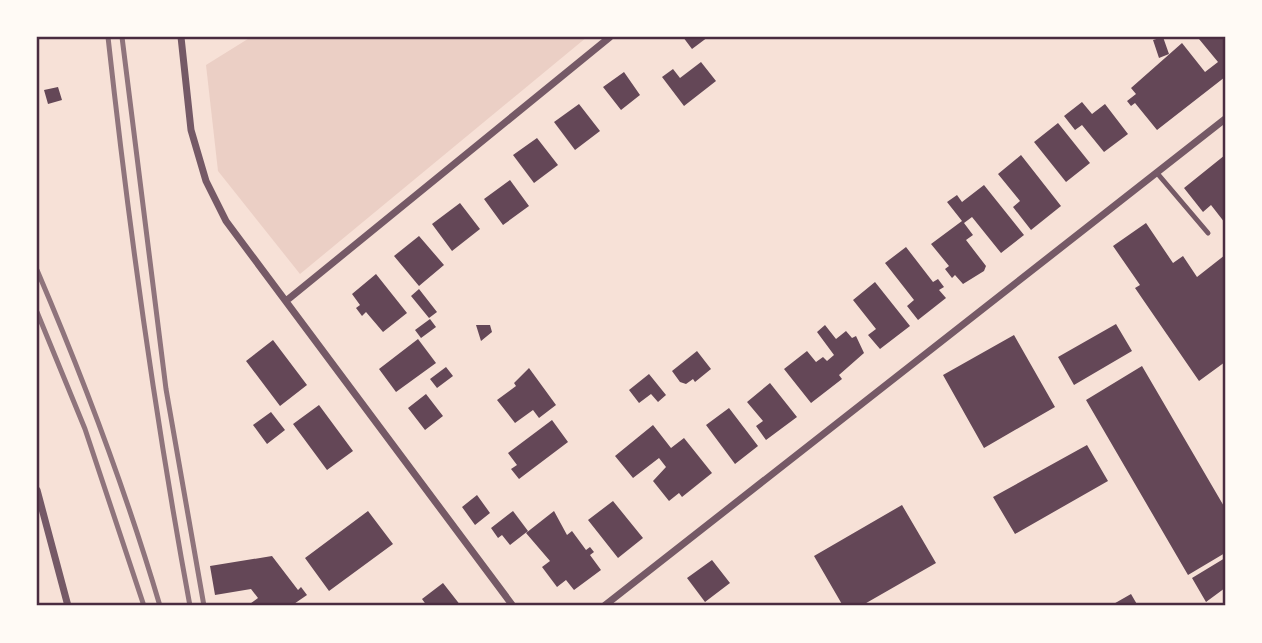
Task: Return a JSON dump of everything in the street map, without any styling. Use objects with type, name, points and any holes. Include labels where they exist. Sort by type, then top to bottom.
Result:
[{"type":"street","points":[[181,37],[191,130],[206,181],[226,221],[513,606]]},
{"type":"street","points":[[286,301],[610,37]]},
{"type":"street","points":[[604,606],[1225,119]]},
{"type":"street","points":[[37,490],[68,606]]},
{"type":"lane","points":[[1157,173],[1208,233]]},
{"type":"shaded area","points":[[251,37],[587,37],[300,274],[218,171],[206,65]]},
{"type":"building","points":[[683,37],[708,37],[692,49]]},
{"type":"building","points":[[1163,37],[1169,54],[1159,58],[1153,40]]},
{"type":"building","points":[[1225,37],[1225,77],[1157,130],[1135,103],[1131,106],[1127,101],[1136,94],[1131,88],[1182,43],[1205,72],[1218,62],[1199,39]]},
{"type":"building","points":[[701,62],[716,81],[684,106],[662,77],[673,69],[680,78]]},
{"type":"building","points":[[624,72],[640,95],[621,110],[603,87]]},
{"type":"building","points":[[58,87],[62,100],[48,104],[44,90]]},
{"type":"building","points":[[1082,102],[1092,114],[1105,104],[1128,134],[1104,152],[1082,125],[1075,130],[1064,116]]},
{"type":"building","points":[[579,104],[600,131],[575,150],[554,122]]},
{"type":"building","points":[[1058,123],[1090,163],[1066,182],[1034,142]]},
{"type":"building","points":[[537,138],[558,165],[534,183],[513,155]]},
{"type":"building","points":[[1021,155],[1061,206],[1031,230],[1013,207],[1020,201],[998,174]]},
{"type":"building","points":[[1225,155],[1225,223],[1211,205],[1203,212],[1184,188]]},
{"type":"building","points":[[510,180],[529,206],[503,225],[484,199]]},
{"type":"building","points":[[984,185],[1024,235],[1001,253],[972,217],[964,223],[973,235],[966,240],[986,266],[984,271],[963,284],[955,275],[952,278],[945,269],[949,266],[931,244],[962,221],[947,202],[957,195],[962,202]]},
{"type":"building","points":[[460,203],[480,229],[452,251],[432,224]]},
{"type":"building","points":[[1146,223],[1173,263],[1183,256],[1197,277],[1225,255],[1225,362],[1199,381],[1135,288],[1140,285],[1113,246]]},
{"type":"building","points":[[419,236],[444,265],[419,286],[394,256]]},
{"type":"building","points":[[906,247],[933,282],[938,279],[944,287],[939,290],[946,298],[918,320],[907,306],[914,300],[885,263]]},
{"type":"building","points":[[376,274],[407,313],[383,332],[366,312],[362,316],[356,308],[360,305],[352,294]]},
{"type":"building","points":[[875,282],[910,326],[880,349],[868,335],[876,329],[853,300]]},
{"type":"building","points":[[419,289],[437,312],[429,318],[411,296]]},
{"type":"building","points":[[430,319],[436,327],[421,338],[415,330]]},
{"type":"building","points":[[1116,324],[1132,351],[1074,385],[1058,357]]},
{"type":"building","points":[[476,325],[490,325],[492,332],[481,341]]},
{"type":"building","points":[[825,325],[836,339],[846,331],[852,338],[856,336],[864,353],[839,375],[842,379],[811,403],[784,369],[807,351],[816,362],[823,357],[827,361],[834,355],[817,332]]},
{"type":"building","points":[[1014,335],[1055,407],[984,448],[943,375]]},
{"type":"building","points":[[418,339],[436,363],[396,392],[379,369]]},
{"type":"building","points":[[273,340],[307,385],[280,406],[246,361]]},
{"type":"building","points":[[697,351],[711,369],[695,382],[693,379],[686,384],[680,382],[672,371]]},
{"type":"building","points":[[1142,366],[1225,508],[1225,553],[1188,575],[1086,400]]},
{"type":"building","points":[[446,367],[453,376],[437,388],[430,379]]},
{"type":"building","points":[[529,368],[556,405],[539,418],[533,410],[515,423],[497,400],[516,386],[514,383]]},
{"type":"building","points":[[649,374],[666,395],[658,402],[651,394],[639,403],[629,390]]},
{"type":"building","points":[[770,383],[797,417],[766,440],[756,426],[763,421],[747,402]]},
{"type":"building","points":[[426,394],[443,416],[425,430],[408,408]]},
{"type":"building","points":[[319,405],[353,451],[327,470],[293,424]]},
{"type":"building","points":[[729,408],[758,446],[735,464],[706,425]]},
{"type":"building","points":[[271,412],[285,430],[267,444],[253,425]]},
{"type":"building","points":[[552,420],[568,442],[519,479],[511,469],[517,465],[508,453]]},
{"type":"building","points":[[653,425],[671,448],[684,438],[712,473],[682,497],[679,493],[669,501],[653,481],[666,467],[659,458],[633,478],[615,456]]},
{"type":"building","points":[[1087,445],[1108,481],[1015,534],[993,497]]},
{"type":"building","points":[[477,495],[490,513],[475,525],[462,507]]},
{"type":"building","points":[[613,501],[643,538],[618,558],[588,520]]},
{"type":"building","points":[[902,505],[936,563],[861,606],[843,606],[814,556]]},
{"type":"building","points":[[368,511],[393,544],[329,591],[305,558]]},
{"type":"building","points":[[513,511],[528,531],[510,545],[502,535],[498,538],[491,528]]},
{"type":"building","points":[[554,511],[567,535],[572,531],[586,550],[590,547],[594,552],[590,555],[601,570],[574,590],[566,580],[557,587],[542,567],[550,561],[526,533]]},
{"type":"building","points":[[272,556],[298,590],[301,587],[307,595],[291,606],[247,606],[258,598],[251,589],[215,595],[210,566]]},
{"type":"building","points":[[1225,558],[1225,588],[1206,602],[1192,578]]},
{"type":"building","points":[[712,560],[730,583],[705,602],[687,578]]},
{"type":"building","points":[[443,583],[461,606],[427,606],[422,599]]},
{"type":"building","points":[[1131,594],[1138,606],[1110,606]]},
{"type":"railway","points":[[108,37],[144,322],[190,606]]},
{"type":"railway","points":[[122,37],[166,389],[204,606]]},
{"type":"railway","points":[[37,270],[103,436],[160,606]]},
{"type":"railway","points":[[37,312],[85,429],[144,606]]}]
